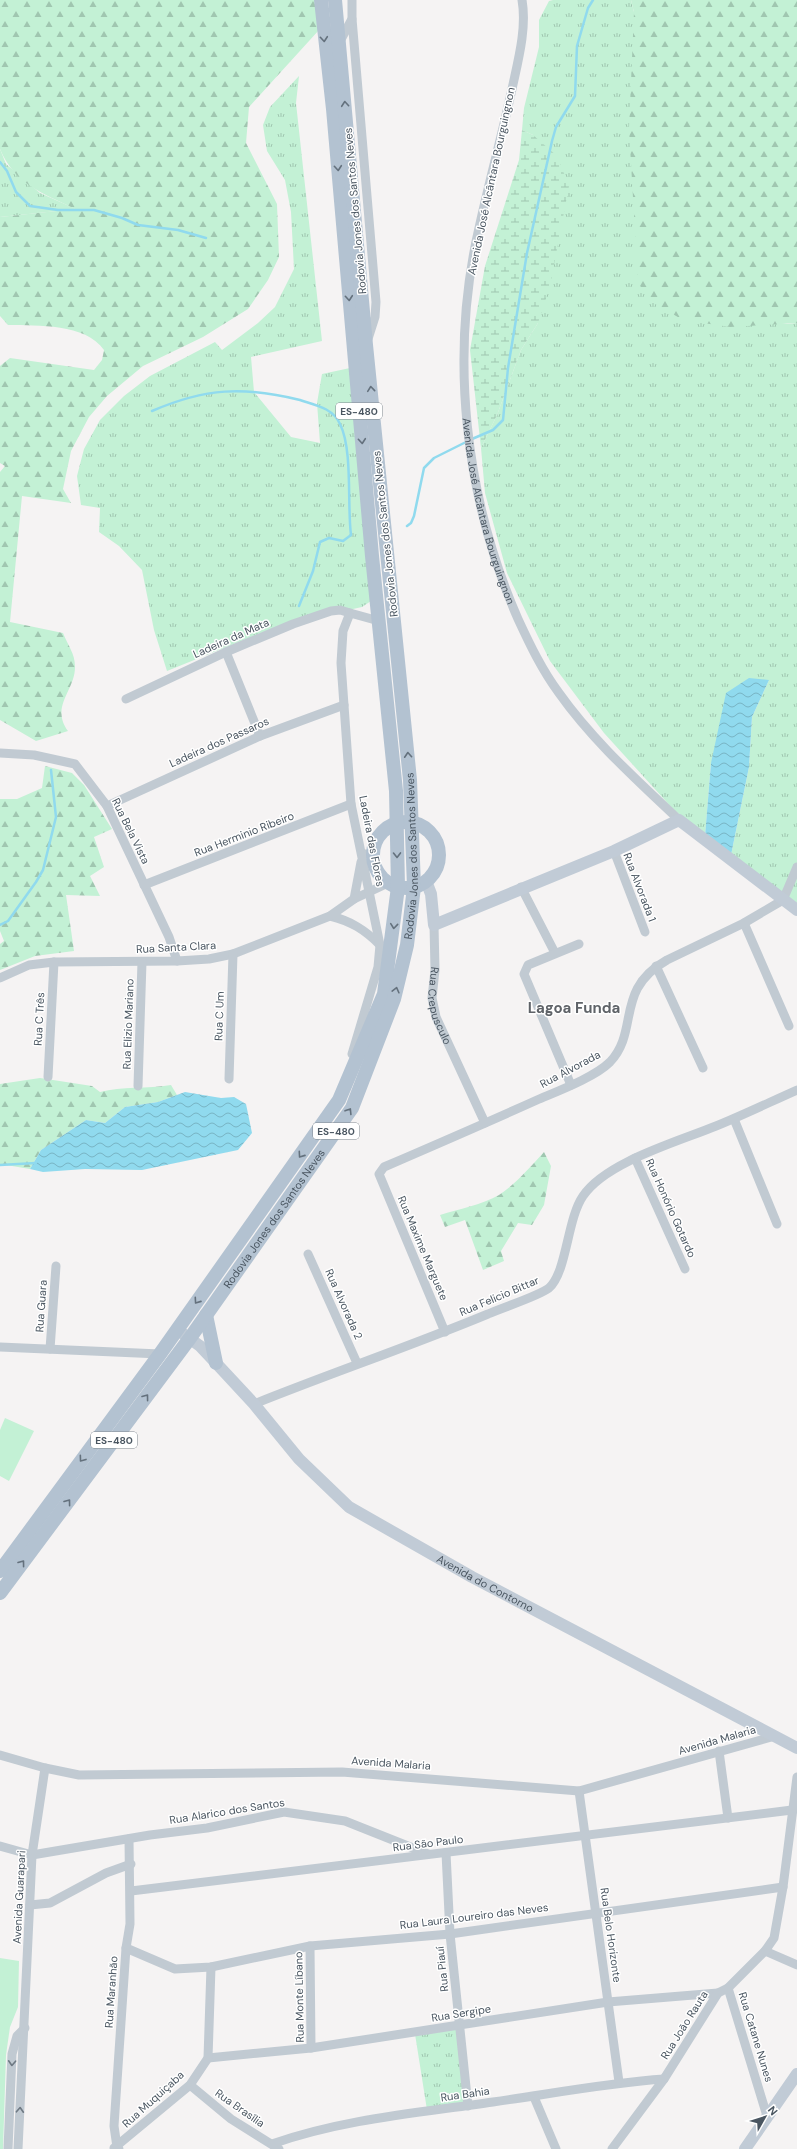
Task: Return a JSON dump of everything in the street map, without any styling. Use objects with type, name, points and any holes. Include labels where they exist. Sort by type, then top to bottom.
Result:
[{"type":"main road","name":"Rodovia Jones dos Santos Neves","points":[[0,1593],[4,1573],[339,1100],[384,994],[397,822],[396,791],[379,621],[333,109],[321,0]]},
{"type":"main road","name":"Rodovia Jones dos Santos Neves","points":[[4,1573],[187,1342],[352,1108],[394,999],[420,884],[412,822],[406,736],[366,345],[335,0]]},
{"type":"main road","points":[[434,925],[614,851],[679,820]]},
{"type":"main road","name":"Avenida José Alcântara Bourguingnon","points":[[679,820],[797,910]]},
{"type":"main road","points":[[397,822],[412,822],[422,825],[430,832],[438,848],[437,866],[420,884],[393,885],[377,872],[367,854],[378,835],[385,828],[397,822]]},
{"type":"main road","name":"Rua Crepusculo","points":[[420,884],[431,894],[434,925]]},
{"type":"main road","points":[[206,1315],[216,1363]]},
{"type":"main road","name":"Avenida do Contorno","points":[[173,1335],[187,1342],[216,1363],[254,1404],[298,1459],[350,1507],[472,1577],[797,1748]]},
{"type":"main road","points":[[745,2149],[797,2074]]},
{"type":"street","points":[[352,0],[352,19],[376,302],[375,317],[366,345]]},
{"type":"street","name":"Avenida José Alcântara Bourguingnon","points":[[522,0],[523,9],[517,63],[474,250],[465,313],[467,402],[473,471],[497,567],[536,657],[559,694],[576,714],[619,763],[679,820]]},
{"type":"street","points":[[339,43],[352,19]]},
{"type":"street","name":"Ladeira da Mata","points":[[126,699],[226,652],[316,615],[336,610],[350,613]]},
{"type":"street","points":[[350,613],[379,621]]},
{"type":"street","name":"Ladeira das Flores","points":[[339,1100],[378,967],[380,945],[369,893],[367,854],[351,804],[344,705],[342,637],[350,613]]},
{"type":"street","points":[[226,652],[260,736]]},
{"type":"street","name":"Ladeira dos Passaros","points":[[107,806],[260,736],[344,705]]},
{"type":"street","name":"Rua Bela Vista","points":[[0,753],[34,755],[75,764],[107,806],[169,938],[177,961]]},
{"type":"street","name":"Rua Herminio Ribeiro","points":[[144,885],[351,804]]},
{"type":"street","name":"Rua Alvorada 1","points":[[614,851],[645,932]]},
{"type":"street","points":[[354,899],[367,854]]},
{"type":"street","points":[[783,900],[797,867]]},
{"type":"street","name":"Rua Santa Clara","points":[[0,978],[29,965],[54,962],[177,961],[209,959],[233,954],[330,916],[354,899],[393,885]]},
{"type":"street","points":[[521,888],[555,953]]},
{"type":"street","name":"Rua Alvorada","points":[[379,1174],[384,1167],[570,1085],[603,1068],[621,1046],[632,998],[643,978],[656,966],[744,923],[783,900]]},
{"type":"street","points":[[330,916],[355,924],[380,945]]},
{"type":"street","points":[[744,923],[789,1026]]},
{"type":"street","name":"Rua Crepusculo","points":[[434,925],[435,970],[432,998],[436,1017],[485,1123]]},
{"type":"street","points":[[570,1085],[524,974],[528,965],[578,944]]},
{"type":"street","name":"Rua C Um","points":[[229,1079],[233,954]]},
{"type":"street","name":"Rua C Três","points":[[48,1077],[54,962]]},
{"type":"street","name":"Rua Elizio Mariano","points":[[138,1086],[142,962]]},
{"type":"street","points":[[656,966],[703,1068]]},
{"type":"street","name":"Rua Felicio Bittar","points":[[254,1404],[357,1363],[445,1332],[549,1288],[561,1267],[571,1223],[582,1196],[597,1181],[634,1158],[734,1119],[797,1090]]},
{"type":"street","points":[[734,1119],[777,1224]]},
{"type":"street","name":"Rua Honório Gotardo","points":[[634,1158],[685,1269]]},
{"type":"street","name":"Rua Maxime Marguete","points":[[379,1174],[445,1332]]},
{"type":"street","name":"Rua Alvorada 2","points":[[308,1254],[357,1363]]},
{"type":"street","name":"Rua Guara","points":[[50,1349],[56,1266]]},
{"type":"street","points":[[0,1347],[160,1354]]},
{"type":"street","name":"Avenida Malaria","points":[[0,1755],[45,1768],[79,1775],[342,1772],[579,1790],[610,1783],[719,1750],[775,1736]]},
{"type":"street","points":[[719,1750],[728,1818]]},
{"type":"street","name":"Avenida Guarapari","points":[[18,2149],[25,2028],[32,1855],[45,1768]]},
{"type":"street","name":"Rua João Rauta","points":[[612,2149],[664,2079],[718,1993],[728,1988],[765,1951],[774,1938],[783,1887],[797,1777]]},
{"type":"street","name":"Rua Belo Horizonte","points":[[579,1790],[584,1836],[619,2082]]},
{"type":"street","name":"Rua São Paulo","points":[[131,1891],[792,1810]]},
{"type":"street","name":"Rua Alarico dos Santos","points":[[0,1846],[32,1855],[207,1828],[284,1812],[345,1821],[429,1855]]},
{"type":"street","name":"Rua Maranhão","points":[[116,2148],[114,2126],[126,1948],[130,1924],[131,1864],[129,1839]]},
{"type":"street","name":"Rua Piauí","points":[[446,1853],[450,1934],[468,2106]]},
{"type":"street","points":[[30,1905],[50,1903],[106,1873],[131,1864]]},
{"type":"street","name":"Rua Laura Loureiro das Neves","points":[[126,1948],[175,1969],[211,1967],[310,1946],[450,1934],[596,1912],[783,1887]]},
{"type":"street","name":"Rua Monte Líbano","points":[[310,1946],[311,2048]]},
{"type":"street","points":[[765,1951],[797,1965]]},
{"type":"street","points":[[208,2058],[211,1967]]},
{"type":"street","name":"Rua Catane Nunes","points":[[728,1988],[767,2116]]},
{"type":"street","name":"Rua Sergipe","points":[[208,2058],[311,2048],[608,2002],[718,1993]]},
{"type":"street","name":"Avenida Guarapari","points":[[8,2149],[12,2054],[17,2036],[25,2028]]},
{"type":"street","name":"Rua Muquiçaba","points":[[116,2148],[190,2086],[208,2058]]},
{"type":"street","name":"Rua Bahia","points":[[275,2147],[302,2134],[360,2121],[534,2097],[619,2082],[664,2079]]},
{"type":"street","name":"Rua Brasília","points":[[190,2086],[231,2119],[275,2147]]},
{"type":"street","points":[[534,2097],[556,2149]]},
{"type":"green space","points":[[0,0],[316,0],[319,30],[249,107],[246,143],[277,204],[279,257],[268,280],[248,309],[203,337],[143,366],[107,396],[89,417],[71,451],[63,489],[71,503],[22,496],[10,622],[63,633],[73,654],[75,662],[74,676],[62,706],[63,722],[68,731],[36,741],[0,720],[0,472],[5,466],[0,463],[0,366],[10,358],[94,370],[102,360],[104,350],[96,341],[73,330],[47,326],[8,325],[0,316],[0,217],[75,209],[41,192],[22,180],[6,161],[0,149]]},
{"type":"green space","points":[[631,0],[634,12],[652,302],[787,324],[797,323],[797,903],[731,855],[749,767],[752,717],[769,680],[711,763],[705,836],[673,809],[604,733],[550,661],[507,573],[485,493],[481,448],[497,415],[521,350],[538,323],[533,135],[522,130],[524,108],[539,47],[539,20],[549,1]]},
{"type":"green space","points":[[631,0],[797,0],[797,323],[730,327],[683,320],[652,302],[638,283],[629,129],[634,12]]},
{"type":"green space","points":[[299,76],[296,103],[322,341],[251,357],[254,392],[291,437],[320,443],[317,403],[322,374],[350,368],[371,601],[362,607],[281,625],[167,671],[154,630],[142,570],[119,546],[99,532],[100,508],[81,505],[77,476],[84,449],[100,420],[124,396],[150,376],[215,342],[222,350],[258,323],[275,307],[294,269],[291,212],[285,180],[267,151],[263,125],[270,107]]},
{"type":"green space","points":[[522,130],[533,135],[557,156],[569,186],[550,286],[538,323],[521,350],[497,415],[481,448],[470,350],[485,266],[519,160]]},
{"type":"green space","points":[[0,149],[6,164],[40,193],[76,209],[0,217]]},
{"type":"green space","points":[[45,766],[72,773],[84,785],[112,829],[94,837],[104,867],[90,876],[100,896],[66,895],[74,951],[35,956],[0,970],[0,944],[4,941],[0,931],[0,799],[17,799],[42,788]]},
{"type":"green space","points":[[40,1078],[92,1086],[100,1092],[117,1089],[171,1085],[177,1095],[158,1102],[125,1107],[105,1123],[86,1120],[41,1150],[30,1169],[0,1164],[0,1084]]},
{"type":"green space","points":[[544,1152],[551,1166],[544,1205],[532,1225],[518,1223],[501,1251],[504,1261],[483,1270],[465,1220],[445,1227],[440,1215],[477,1204],[499,1195],[517,1181]]},
{"type":"green space","points":[[5,1418],[34,1431],[9,1481],[0,1476],[0,1430]]},
{"type":"green space","points":[[0,1958],[19,1961],[18,2007],[10,2027],[6,2055],[3,2149],[0,2149]]},
{"type":"green space","points":[[457,2027],[466,2104],[427,2110],[415,2034]]},
{"type":"water","points":[[749,678],[769,680],[752,717],[749,767],[731,855],[705,836],[711,763],[726,693]]},
{"type":"water","points":[[185,1092],[221,1098],[234,1097],[246,1104],[252,1133],[238,1150],[142,1170],[85,1169],[43,1172],[30,1169],[41,1150],[86,1120],[105,1123],[125,1107],[158,1102]]},
{"type":"waterway","points":[[472,439],[493,430],[503,420],[508,368],[527,253],[556,127],[575,96],[577,46],[588,8],[593,0]]},
{"type":"waterway","points":[[0,162],[7,171],[16,192],[30,206],[58,210],[94,210],[122,218],[138,225],[178,230],[206,238]]},
{"type":"waterway","points":[[152,411],[171,403],[207,394],[243,391],[300,400],[323,408],[333,414],[337,419],[344,435],[347,448],[351,535],[343,541],[329,538],[320,542],[313,571],[299,606]]},
{"type":"waterway","points":[[407,526],[411,523],[414,516],[424,468],[434,458],[466,442]]},
{"type":"waterway","points":[[0,925],[8,921],[43,870],[56,817],[51,770]]},
{"type":"waterway","points":[[0,1165],[36,1163]]},
{"type":"district","name":"Lagoa Funda","points":[[574,1008]]}]
